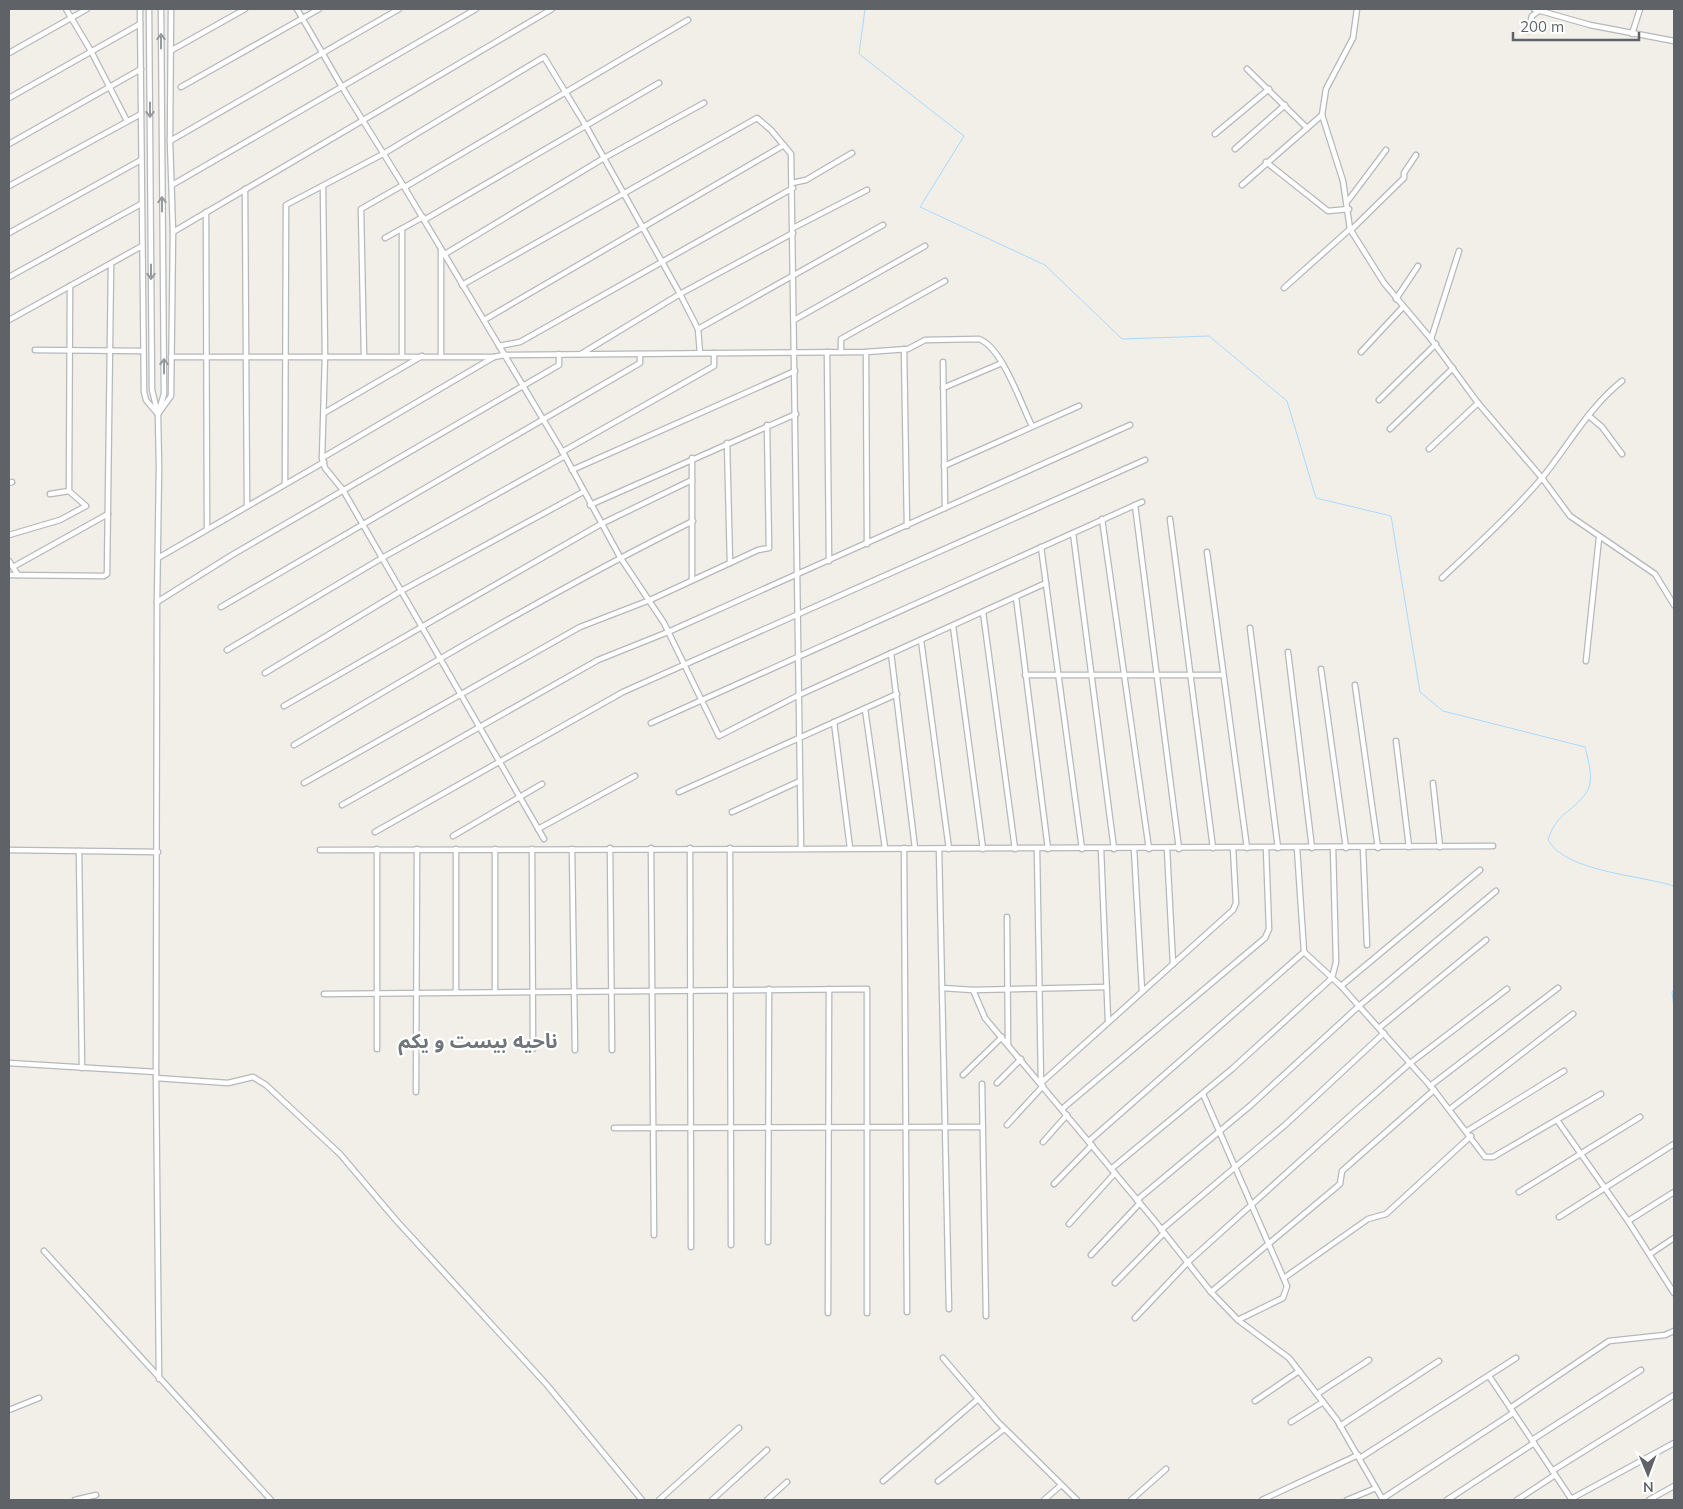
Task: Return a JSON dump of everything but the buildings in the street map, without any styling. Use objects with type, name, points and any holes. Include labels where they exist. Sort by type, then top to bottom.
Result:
[{"type":"street","points":[[66,9],[91,51],[127,121]]},
{"type":"street","points":[[9,53],[87,9]]},
{"type":"street","points":[[140,9],[142,350],[144,396],[158,414]]},
{"type":"street","points":[[149,9],[152,390],[158,414],[156,1078],[159,1379]]},
{"type":"street","points":[[158,414],[164,394],[161,9]]},
{"type":"street","points":[[158,414],[170,396],[173,232],[170,141],[171,9]]},
{"type":"street","points":[[172,50],[245,9]]},
{"type":"street","points":[[297,9],[342,87],[404,186],[524,387],[620,557],[650,600],[668,632],[719,736],[799,695],[1046,583]]},
{"type":"street","points":[[181,87],[320,9]]},
{"type":"street","points":[[170,141],[399,9]]},
{"type":"street","points":[[172,186],[476,9]]},
{"type":"street","points":[[173,232],[552,9]]},
{"type":"street","points":[[1357,9],[1352,38],[1326,90],[1322,115],[1349,209],[1350,230],[1396,299],[1432,339],[1478,403],[1542,478],[1570,516],[1599,538],[1654,574],[1674,605]]},
{"type":"street","points":[[1534,9],[1547,10],[1590,25],[1674,41]]},
{"type":"street","points":[[1632,34],[1640,9]]},
{"type":"street","points":[[1528,31],[1532,16],[1540,10]]},
{"type":"street","points":[[364,356],[361,209],[404,186],[688,20]]},
{"type":"street","points":[[9,98],[140,24]]},
{"type":"street","points":[[285,484],[286,205],[383,154],[544,56],[586,126],[680,294],[698,329],[700,353]]},
{"type":"street","points":[[1247,68],[1307,128]]},
{"type":"street","points":[[9,144],[141,69]]},
{"type":"street","points":[[385,238],[659,83]]},
{"type":"street","points":[[1215,134],[1269,89]]},
{"type":"street","points":[[444,254],[604,158],[704,103]]},
{"type":"street","points":[[1234,149],[1285,105]]},
{"type":"street","points":[[9,186],[140,114]]},
{"type":"street","points":[[1242,185],[1266,162],[1322,115]]},
{"type":"street","points":[[462,286],[757,118],[771,130],[791,154],[801,847]]},
{"type":"street","points":[[484,320],[784,145]]},
{"type":"street","points":[[1347,202],[1386,150]]},
{"type":"street","points":[[499,346],[520,342],[792,185],[806,180],[852,153]]},
{"type":"street","points":[[1284,288],[1350,230],[1404,178],[1404,173],[1416,155]]},
{"type":"street","points":[[9,233],[141,160]]},
{"type":"street","points":[[1266,162],[1328,211],[1349,209]]},
{"type":"street","points":[[323,187],[325,356],[323,460],[325,468],[343,490],[544,839]]},
{"type":"street","points":[[245,189],[247,505]]},
{"type":"street","points":[[580,354],[680,294],[867,190]]},
{"type":"street","points":[[9,277],[142,204]]},
{"type":"street","points":[[206,212],[207,529]]},
{"type":"street","points":[[698,329],[883,225]]},
{"type":"street","points":[[402,229],[402,355]]},
{"type":"street","points":[[9,320],[111,265],[142,246]]},
{"type":"street","points":[[794,320],[925,246]]},
{"type":"street","points":[[441,249],[441,356]]},
{"type":"street","points":[[1432,339],[1459,251]]},
{"type":"street","points":[[9,576],[104,576],[106,574],[111,265]]},
{"type":"street","points":[[1396,299],[1418,266]]},
{"type":"street","points":[[841,352],[841,339],[945,281]]},
{"type":"street","points":[[69,491],[70,286]]},
{"type":"street","points":[[1361,352],[1404,307]]},
{"type":"street","points":[[158,558],[285,484],[494,357],[504,354],[866,352],[904,349],[925,340],[979,339],[985,341],[1002,363],[1032,426]]},
{"type":"street","points":[[1379,400],[1436,344]]},
{"type":"street","points":[[904,349],[907,526]]},
{"type":"street","points":[[34,350],[142,350]]},
{"type":"street","points":[[827,352],[829,561]]},
{"type":"street","points":[[866,352],[867,544]]},
{"type":"street","points":[[227,650],[714,366],[714,353]]},
{"type":"street","points":[[157,602],[343,490],[560,365],[559,354]]},
{"type":"street","points":[[221,607],[640,362],[640,354]]},
{"type":"street","points":[[171,357],[402,355],[494,357]]},
{"type":"street","points":[[324,413],[424,355]]},
{"type":"street","points":[[943,362],[944,508]]},
{"type":"street","points":[[943,388],[1002,363]]},
{"type":"street","points":[[1390,429],[1453,368]]},
{"type":"street","points":[[572,470],[795,371]]},
{"type":"street","points":[[1442,578],[1504,519],[1542,478],[1606,394],[1622,381]]},
{"type":"street","points":[[1428,449],[1478,403]]},
{"type":"street","points":[[944,466],[1079,406]]},
{"type":"street","points":[[590,504],[767,425],[796,414]]},
{"type":"street","points":[[1589,416],[1602,427],[1622,454]]},
{"type":"street","points":[[304,783],[460,693],[580,627],[650,600],[758,550],[769,548],[767,425]]},
{"type":"street","points":[[342,805],[598,660],[668,632],[829,561],[1130,425]]},
{"type":"street","points":[[727,443],[730,563]]},
{"type":"street","points":[[692,458],[692,580]]},
{"type":"street","points":[[375,832],[623,692],[1145,460]]},
{"type":"street","points":[[284,706],[601,524],[692,480]]},
{"type":"street","points":[[9,535],[60,520],[85,508],[84,503],[69,491],[50,494]]},
{"type":"street","points":[[265,673],[401,591],[583,492]]},
{"type":"street","points":[[651,724],[1142,502]]},
{"type":"street","points":[[1135,505],[1179,849]]},
{"type":"street","points":[[13,567],[108,514]]},
{"type":"street","points":[[1170,519],[1213,848]]},
{"type":"street","points":[[1102,520],[1148,849]]},
{"type":"street","points":[[294,745],[440,658],[620,557],[693,521]]},
{"type":"street","points":[[1073,533],[1114,849]]},
{"type":"street","points":[[1586,661],[1599,538]]},
{"type":"street","points":[[1041,547],[1082,849]]},
{"type":"street","points":[[1207,552],[1246,848]]},
{"type":"street","points":[[9,561],[18,576]]},
{"type":"street","points":[[1016,597],[1048,850]]},
{"type":"street","points":[[983,612],[1015,849]]},
{"type":"street","points":[[952,626],[983,849]]},
{"type":"street","points":[[1250,628],[1278,848]]},
{"type":"street","points":[[921,640],[949,849]]},
{"type":"street","points":[[1288,652],[1312,848]]},
{"type":"street","points":[[892,653],[915,848]]},
{"type":"street","points":[[1321,669],[1346,848]]},
{"type":"street","points":[[1025,676],[1223,675]]},
{"type":"street","points":[[1355,685],[1378,848]]},
{"type":"street","points":[[679,792],[897,694]]},
{"type":"street","points":[[865,709],[885,848]]},
{"type":"street","points":[[834,722],[850,848]]},
{"type":"street","points":[[1396,742],[1409,847]]},
{"type":"street","points":[[538,828],[635,776]]},
{"type":"street","points":[[732,812],[800,781]]},
{"type":"street","points":[[1433,783],[1440,847]]},
{"type":"street","points":[[453,836],[542,784]]},
{"type":"street","points":[[320,850],[801,847],[1048,850],[1493,846]]},
{"type":"street","points":[[572,848],[575,1050]]},
{"type":"street","points":[[610,848],[612,1050]]},
{"type":"street","points":[[651,848],[654,1235]]},
{"type":"street","points":[[690,848],[691,1247]]},
{"type":"street","points":[[730,848],[731,1246]]},
{"type":"street","points":[[904,848],[907,1312]]},
{"type":"street","points":[[1007,1125],[1042,1085],[1108,1020],[1233,910],[1236,903],[1233,848]]},
{"type":"street","points":[[1062,1109],[1265,938],[1269,929],[1266,848]]},
{"type":"street","points":[[1297,848],[1304,952],[1341,986],[1384,1033],[1450,1109],[1471,1136],[1484,1157],[1493,1157],[1601,1094]]},
{"type":"street","points":[[1111,1168],[1203,1094],[1332,978],[1336,962],[1332,848]]},
{"type":"street","points":[[1363,848],[1367,945]]},
{"type":"street","points":[[416,1092],[417,849]]},
{"type":"street","points":[[456,849],[456,992]]},
{"type":"street","points":[[495,849],[495,992]]},
{"type":"street","points":[[532,849],[532,1049]]},
{"type":"street","points":[[939,849],[949,1309]]},
{"type":"street","points":[[1101,849],[1108,1020]]},
{"type":"street","points":[[1134,849],[1142,991]]},
{"type":"street","points":[[1167,849],[1173,964]]},
{"type":"street","points":[[9,850],[158,852]]},
{"type":"street","points":[[376,1049],[377,850]]},
{"type":"street","points":[[1037,850],[1042,1085]]},
{"type":"street","points":[[79,851],[82,1068]]},
{"type":"street","points":[[1341,986],[1480,870]]},
{"type":"street","points":[[1091,1255],[1138,1201],[1251,1105],[1359,1006],[1496,891]]},
{"type":"street","points":[[1007,917],[1008,1044]]},
{"type":"street","points":[[1379,1028],[1486,940]]},
{"type":"street","points":[[1054,1184],[1090,1143],[1304,952]]},
{"type":"street","points":[[942,988],[973,990],[1107,987]]},
{"type":"street","points":[[1210,1292],[1340,1184],[1342,1171],[1432,1088],[1558,988]]},
{"type":"street","points":[[828,1313],[829,989]]},
{"type":"street","points":[[768,1242],[769,990]]},
{"type":"street","points":[[324,994],[867,990],[867,1313]]},
{"type":"street","points":[[973,990],[985,1018],[1163,1231],[1210,1292],[1238,1320],[1289,1358],[1340,1426],[1382,1500],[1513,1413]]},
{"type":"street","points":[[1135,1318],[1188,1262],[1409,1064],[1507,990]]},
{"type":"street","points":[[1450,1109],[1573,1014]]},
{"type":"street","points":[[1116,1283],[1163,1231],[1285,1125],[1384,1033]]},
{"type":"street","points":[[963,1075],[1002,1037]]},
{"type":"street","points":[[997,1083],[1021,1059]]},
{"type":"street","points":[[9,1063],[156,1072]]},
{"type":"street","points":[[1467,1132],[1564,1071]]},
{"type":"street","points":[[156,1078],[228,1083],[253,1077],[266,1085],[340,1154],[395,1219],[547,1385],[642,1500]]},
{"type":"street","points":[[982,1084],[986,1316]]},
{"type":"street","points":[[1203,1094],[1287,1286],[1283,1298],[1238,1320]]},
{"type":"street","points":[[1042,1142],[1067,1115]]},
{"type":"street","points":[[1519,1192],[1640,1116]]},
{"type":"street","points":[[1557,1120],[1628,1221],[1674,1293]]},
{"type":"street","points":[[614,1128],[982,1126]]},
{"type":"street","points":[[1284,1278],[1368,1219],[1386,1214],[1471,1136]]},
{"type":"street","points":[[1559,1217],[1674,1144]]},
{"type":"street","points":[[1069,1224],[1115,1173]]},
{"type":"street","points":[[1628,1221],[1674,1192]]},
{"type":"street","points":[[1650,1254],[1674,1238]]},
{"type":"street","points":[[44,1250],[270,1500]]},
{"type":"street","points":[[1510,1408],[1609,1341],[1665,1335],[1674,1331]]},
{"type":"street","points":[[943,1358],[1004,1429],[1077,1500]]},
{"type":"street","points":[[1262,1500],[1359,1457],[1516,1358]]},
{"type":"street","points":[[1317,1394],[1369,1360]]},
{"type":"street","points":[[1340,1426],[1439,1361]]},
{"type":"street","points":[[1447,1500],[1641,1370]]},
{"type":"street","points":[[1255,1401],[1299,1371]]},
{"type":"street","points":[[1489,1376],[1572,1500],[1674,1443]]},
{"type":"street","points":[[1517,1500],[1553,1473],[1674,1395]]},
{"type":"street","points":[[9,1410],[38,1398]]},
{"type":"street","points":[[883,1481],[978,1399]]},
{"type":"street","points":[[1291,1422],[1323,1402]]},
{"type":"street","points":[[659,1500],[740,1428]]},
{"type":"street","points":[[938,1482],[1004,1429]]},
{"type":"street","points":[[712,1500],[768,1450]]},
{"type":"street","points":[[1131,1500],[1166,1469]]},
{"type":"street","points":[[768,1500],[787,1482]]},
{"type":"street","points":[[1044,1500],[1061,1485]]},
{"type":"street","points":[[1649,1500],[1674,1486]]},
{"type":"street","points":[[1347,1500],[1376,1488]]},
{"type":"street","points":[[76,1500],[96,1495]]},
{"type":"waterway","points":[[865,9],[859,54],[964,136],[920,207],[1045,265],[1122,339],[1209,336],[1287,401],[1316,498],[1391,516],[1420,692],[1443,711],[1585,747],[1590,770],[1589,788],[1581,800],[1555,824],[1548,840],[1557,851],[1587,866],[1674,886]]},
{"type":"waterway","points":[[1674,989],[1672,992],[1674,1008]]},
{"type":"district","name":"ناحیه بیست و یکم","points":[[478,1041]]}]
